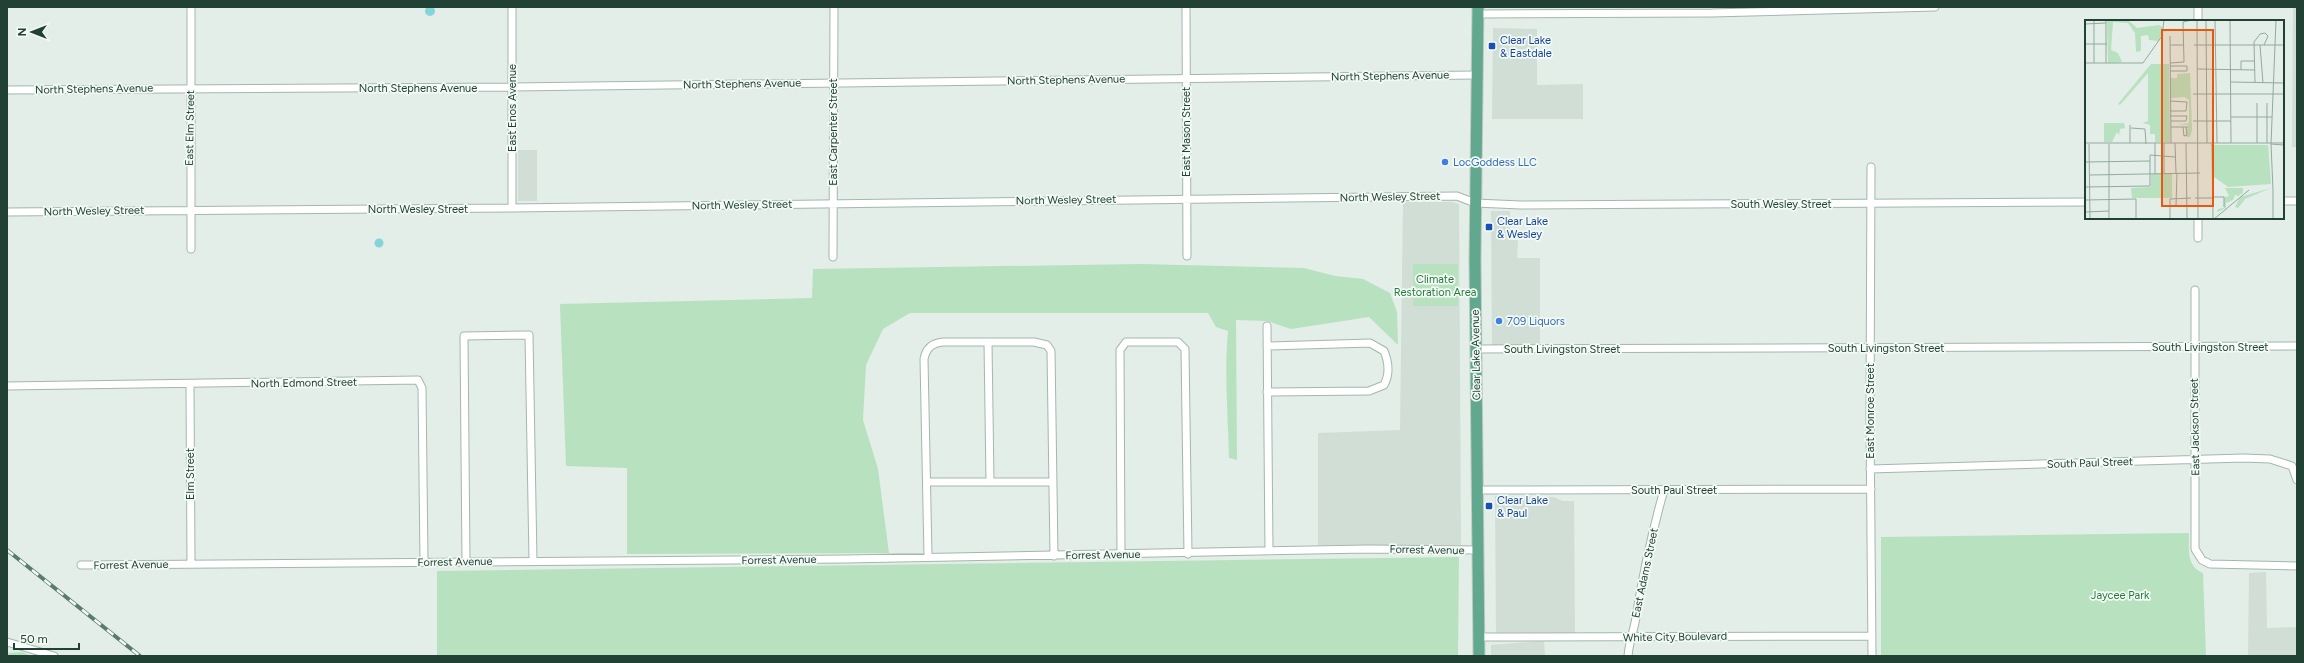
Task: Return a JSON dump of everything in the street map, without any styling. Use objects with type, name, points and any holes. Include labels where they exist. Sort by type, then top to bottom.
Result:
[{"type":"main road","name":"Clear Lake Avenue","points":[[1478,10],[1475,203],[1479,656]]},
{"type":"street","name":"East Elm Street","points":[[191,7],[191,249]]},
{"type":"street","name":"East Enos Avenue","points":[[512,7],[512,208]]},
{"type":"street","name":"East Carpenter Street","points":[[833,258],[834,7]]},
{"type":"street","name":"East Mason Street","points":[[1186,7],[1187,256]]},
{"type":"street","points":[[1478,10],[1720,13],[1935,7]]},
{"type":"street","points":[[2198,7],[2198,20]]},
{"type":"street","name":"North Stephens Avenue","points":[[7,90],[512,87],[1476,75]]},
{"type":"street","name":"East Monroe Street","points":[[1870,167],[1870,470],[1872,656]]},
{"type":"street","name":"North Wesley Street","points":[[7,212],[512,208],[1457,196],[1475,203]]},
{"type":"street","points":[[2284,201],[2297,201]]},
{"type":"street","name":"South Wesley Street","points":[[1475,203],[1521,205],[2085,202]]},
{"type":"street","points":[[2198,219],[2198,238]]},
{"type":"street","name":"East Jackson Street","points":[[2195,290],[2194,542],[2197,555],[2202,560],[2210,564],[2232,566],[2297,566]]},
{"type":"street","points":[[1267,326],[1269,551]]},
{"type":"street","points":[[466,562],[464,336],[530,335],[533,561]]},
{"type":"street","points":[[988,342],[990,482]]},
{"type":"street","points":[[928,557],[924,359],[926,352],[936,343],[988,342],[1041,342],[1047,345],[1051,351],[1054,556]]},
{"type":"street","points":[[1122,555],[1120,350],[1126,342],[1178,342],[1185,349],[1188,554]]},
{"type":"street","points":[[1267,346],[1370,343],[1384,351],[1388,360],[1388,378],[1384,385],[1369,391],[1267,392]]},
{"type":"street","name":"South Livingston Street","points":[[1476,349],[1871,349],[2297,346]]},
{"type":"street","name":"North Edmond Street","points":[[7,386],[190,385],[418,380],[422,388],[424,562]]},
{"type":"street","name":"Elm Street","points":[[190,385],[191,564]]},
{"type":"street","name":"South Paul Street","points":[[1870,470],[2195,461],[2243,458],[2276,460],[2292,466],[2297,480]]},
{"type":"street","points":[[927,482],[1053,482]]},
{"type":"street","name":"South Paul Street","points":[[1477,490],[1871,489]]},
{"type":"street","name":"East Adams Street","points":[[1628,656],[1630,638],[1635,624],[1645,563],[1664,490]]},
{"type":"street","name":"Forrest Avenue","points":[[81,565],[1054,556],[1269,551],[1478,550]]},
{"type":"street","name":"White City Boulevard","points":[[1479,637],[1630,638],[1872,636]]},
{"type":"street","points":[[7,642],[54,656]]},
{"type":"shaded area","points":[[2293,7],[2297,7],[2297,147],[2292,147]]},
{"type":"shaded area","points":[[1493,28],[1537,29],[1537,85],[1583,84],[1583,119],[1492,119]]},
{"type":"shaded area","points":[[518,150],[537,150],[537,201],[518,201]]},
{"type":"shaded area","points":[[1403,202],[1452,202],[1459,204],[1461,545],[1318,545],[1318,433],[1400,430]]},
{"type":"shaded area","points":[[1491,211],[1510,211],[1510,240],[1518,240],[1517,258],[1540,258],[1540,346],[1492,345]]},
{"type":"shaded area","points":[[1495,496],[1554,497],[1562,501],[1574,501],[1575,633],[1502,634],[1496,632]]},
{"type":"shaded area","points":[[2266,572],[2267,628],[2297,627],[2297,656],[2248,656],[2249,573]]},
{"type":"shaded area","points":[[1544,641],[1545,656],[1491,656],[1491,645]]},
{"type":"green space","points":[[1140,264],[1304,268],[1335,276],[1363,279],[1390,293],[1397,312],[1398,345],[1369,317],[1291,329],[1267,321],[1236,320],[1237,460],[1229,458],[1226,378],[1228,331],[1216,327],[1208,313],[910,313],[883,329],[866,365],[863,420],[878,469],[889,553],[627,554],[627,468],[566,466],[560,304],[812,298],[813,269]]},
{"type":"green space","name":"Climate Restoration Area","points":[[1413,264],[1458,264],[1458,306],[1413,306]]},
{"type":"green space","name":"Jaycee Park","points":[[2189,533],[2189,551],[2191,561],[2198,570],[2203,573],[2206,656],[1881,656],[1881,537]]},
{"type":"green space","points":[[1459,557],[1458,656],[437,656],[437,571]]},
{"type":"green space","points":[[22,652],[31,656],[7,656],[7,653]]},
{"type":"water","points":[[430,6],[435,11],[430,16],[425,11]]},
{"type":"water","points":[[379,238],[384,243],[379,248],[374,243]]},
{"type":"railway","points":[[7,550],[140,656]]},
{"type":"place","name":"Clear Lake & Eastdale","points":[[1492,46]]},
{"type":"place","name":"LocGoddess LLC","points":[[1445,162]]},
{"type":"place","name":"Clear Lake & Wesley","points":[[1489,227]]},
{"type":"place","name":"709 Liquors","points":[[1499,321]]},
{"type":"place","name":"Clear Lake & Paul","points":[[1489,506]]}]
